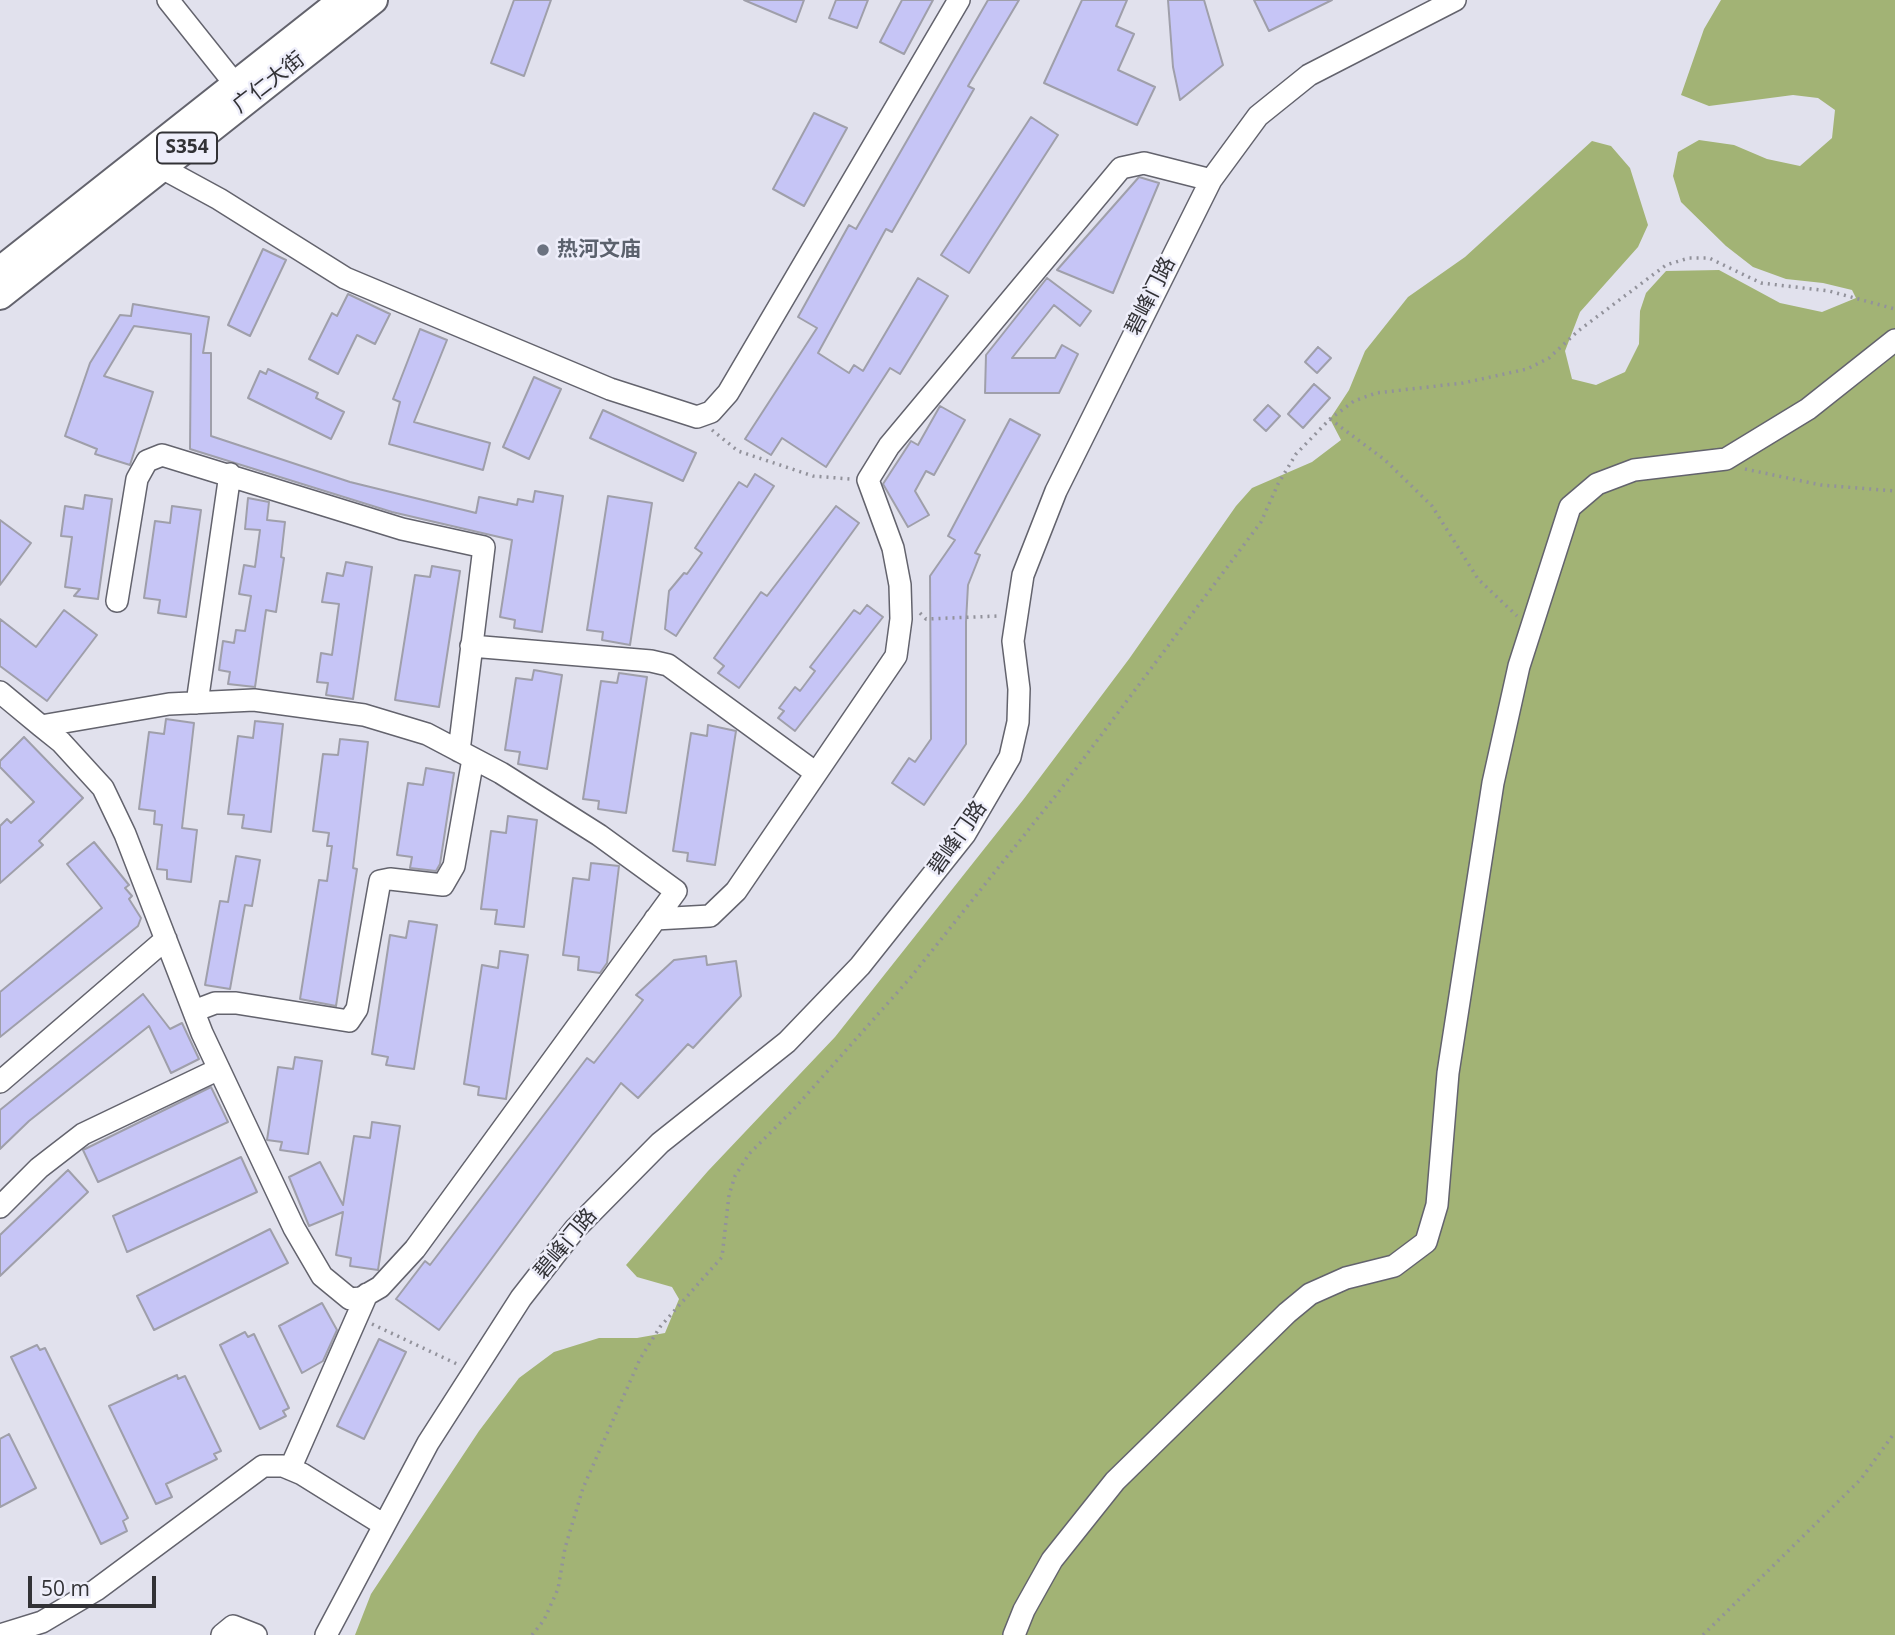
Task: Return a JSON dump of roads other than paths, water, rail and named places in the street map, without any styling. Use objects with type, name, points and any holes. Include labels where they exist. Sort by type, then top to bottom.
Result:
[{"type":"main road","name":"广仁大街","points":[[0,270],[341,0]]},
{"type":"main road","name":"广仁大街","points":[[0,296],[374,0]]},
{"type":"street","points":[[168,0],[235,84]]},
{"type":"street","points":[[163,168],[219,199],[345,278],[610,389],[697,417],[711,412],[728,393],[959,0]]},
{"type":"street","name":"碧峰门路","points":[[326,1635],[428,1443],[521,1298],[575,1229],[660,1143],[787,1041],[860,966],[965,834],[1010,757],[1018,722],[1019,689],[1013,641],[1023,575],[1056,491],[1211,180],[1258,116],[1309,75],[1455,0]]},
{"type":"street","points":[[655,919],[710,916],[736,891],[896,656],[901,619],[900,584],[893,548],[868,480],[889,446],[1121,167],[1144,163],[1211,180]]},
{"type":"street","points":[[1014,1635],[1024,1610],[1052,1560],[1082,1522],[1115,1481],[1217,1379],[1310,1294],[1346,1279],[1394,1266],[1426,1242],[1437,1205],[1448,1073],[1493,783],[1519,666],[1570,508],[1597,484],[1634,470],[1726,460],[1781,428],[1895,340]]},
{"type":"street","points":[[117,601],[137,479],[147,461],[162,455],[402,528],[484,547],[471,646],[466,755],[454,866],[443,886],[390,879],[380,881],[357,1009],[349,1021],[236,1003],[215,1003],[194,1011]]},
{"type":"street","points":[[197,703],[230,474]]},
{"type":"street","points":[[471,646],[651,661],[667,665],[816,773]]},
{"type":"street","points":[[0,692],[41,726],[61,742],[103,788],[125,834],[219,1069],[294,1228],[322,1276],[349,1299],[368,1294],[380,1287],[415,1249],[676,891],[599,835],[501,773],[427,734],[364,715],[254,700],[169,704],[41,726]]},
{"type":"street","points":[[0,1082],[166,939]]},
{"type":"street","points":[[0,1207],[40,1168],[83,1134],[219,1069]]},
{"type":"street","points":[[290,1469],[368,1294]]},
{"type":"street","points":[[0,1634],[42,1622],[96,1590],[264,1466],[290,1469],[384,1525]]},
{"type":"street","points":[[222,1635],[233,1626],[256,1635]]},
{"type":"place","name":"热河文庙","points":[[543,250]]}]
